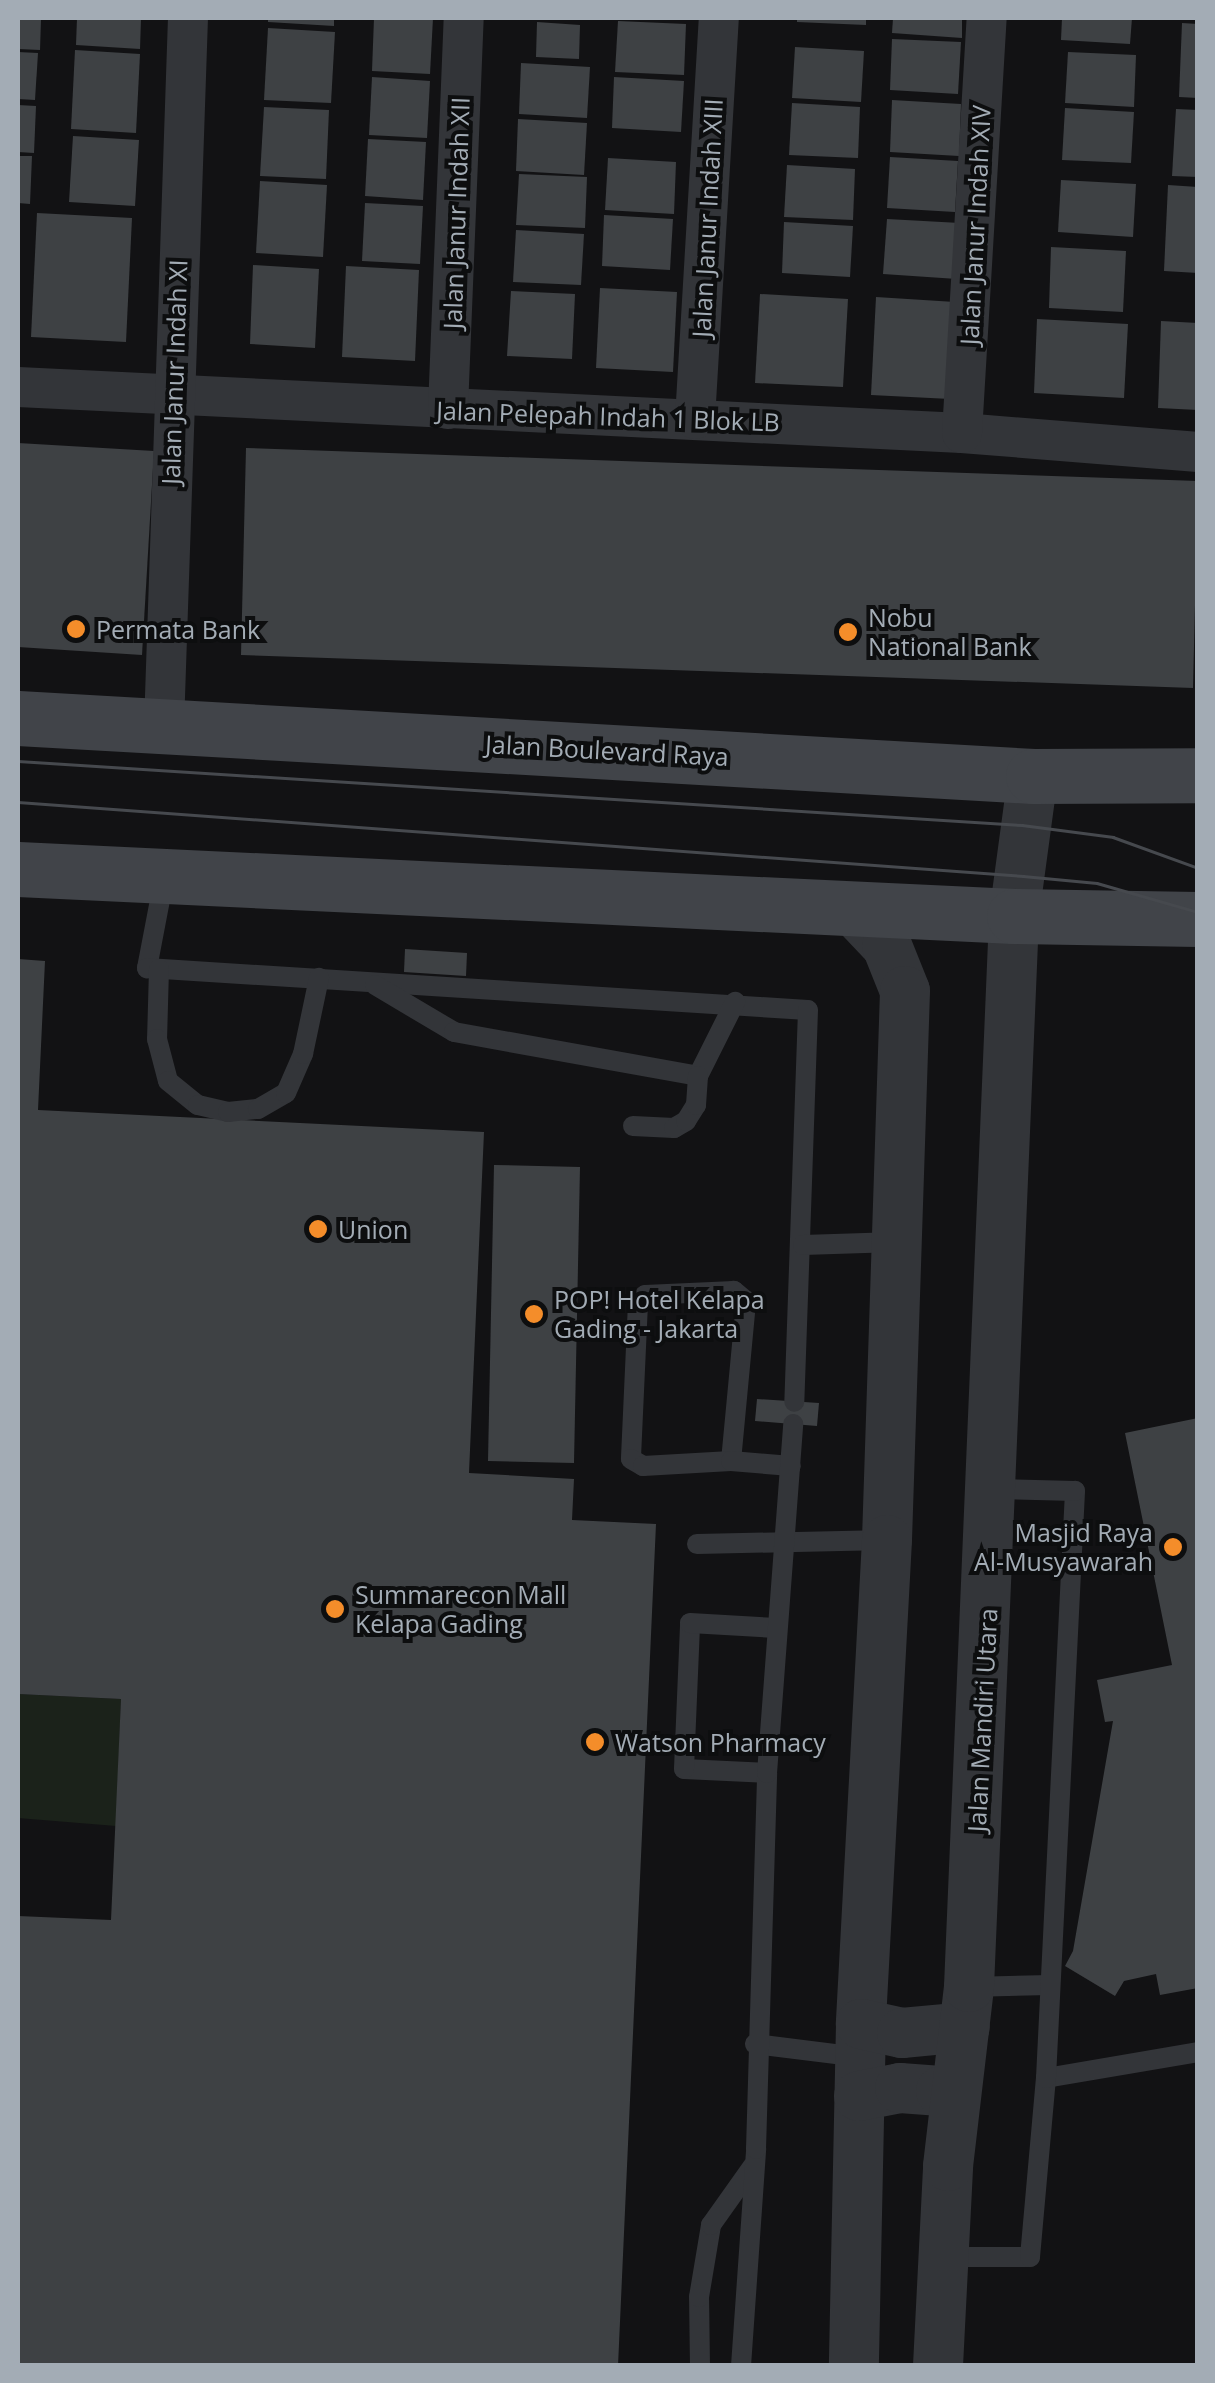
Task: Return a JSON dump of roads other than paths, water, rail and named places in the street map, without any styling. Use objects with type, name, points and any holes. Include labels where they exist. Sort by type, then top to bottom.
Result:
[{"type":"main road","name":"Jalan Boulevard Raya","points":[[18,718],[1033,776],[1198,776]]},
{"type":"main road","points":[[18,870],[1014,916],[1198,919]]},
{"type":"street","name":"Jalan Janur Indah XI","points":[[164,726],[172,398],[188,18]]},
{"type":"street","name":"Jalan Janur Indah XII","points":[[448,409],[464,18]]},
{"type":"street","name":"Jalan Janur Indah XIII","points":[[696,419],[719,18]]},
{"type":"street","name":"Jalan Janur Indah XIV","points":[[962,433],[987,18]]},
{"type":"street","name":"Jalan Pelepah Indah 1 Blok LB","points":[[18,387],[172,398],[962,433],[1198,452]]},
{"type":"street","name":"Jalan Mandiri Utara","points":[[938,2366],[954,2104],[967,2007],[1014,916],[1033,776]]},
{"type":"street","points":[[851,908],[887,946],[905,991],[887,1540],[860,2059],[854,2366]]},
{"type":"street","points":[[860,2059],[902,2033],[967,2007]]},
{"type":"street","points":[[860,2059],[900,2088],[941,2091],[954,2104]]},
{"type":"lane","points":[[164,879],[144,964],[160,969],[801,1006],[812,1019],[791,1466],[767,1773],[754,2164],[741,2366]]},
{"type":"lane","points":[[160,969],[157,1039],[168,1081],[198,1105],[228,1112],[258,1109],[286,1093],[302,1054],[319,978]]},
{"type":"lane","points":[[369,982],[454,1032],[698,1076]]},
{"type":"lane","points":[[633,1126],[674,1128],[686,1121],[696,1106],[698,1076],[735,1002]]},
{"type":"lane","points":[[803,1246],[896,1242]]},
{"type":"lane","points":[[731,1461],[746,1301],[734,1291],[646,1296],[638,1304],[631,1459],[644,1466],[731,1461],[791,1466]]},
{"type":"lane","points":[[943,2257],[1030,2256],[1046,2078],[1075,1491],[992,1488]]},
{"type":"lane","points":[[697,1544],[887,1540]]},
{"type":"lane","points":[[767,1773],[684,1769],[690,1623],[777,1628]]},
{"type":"lane","points":[[967,2007],[1050,1984]]},
{"type":"lane","points":[[755,2044],[860,2059]]},
{"type":"lane","points":[[1046,2078],[1198,2052]]},
{"type":"lane","points":[[700,2366],[698,2297],[710,2224],[754,2164]]},
{"type":"tram line","points":[[18,761],[1022,825],[1113,837],[1198,868]]},
{"type":"tram line","points":[[18,802],[1023,876],[1097,883],[1198,912]]},
{"type":"place","name":"Permata Bank","points":[[76,629]]},
{"type":"place","name":"Nobu National Bank","points":[[848,632]]},
{"type":"place","name":"Union","points":[[318,1229]]},
{"type":"place","name":"POP! Hotel Kelapa Gading - Jakarta","points":[[534,1314]]},
{"type":"place","name":"Masjid Raya Al-Musyawarah","points":[[1173,1547]]},
{"type":"place","name":"Summarecon Mall Kelapa Gading","points":[[335,1609]]},
{"type":"place","name":"Watson Pharmacy","points":[[595,1742]]}]
